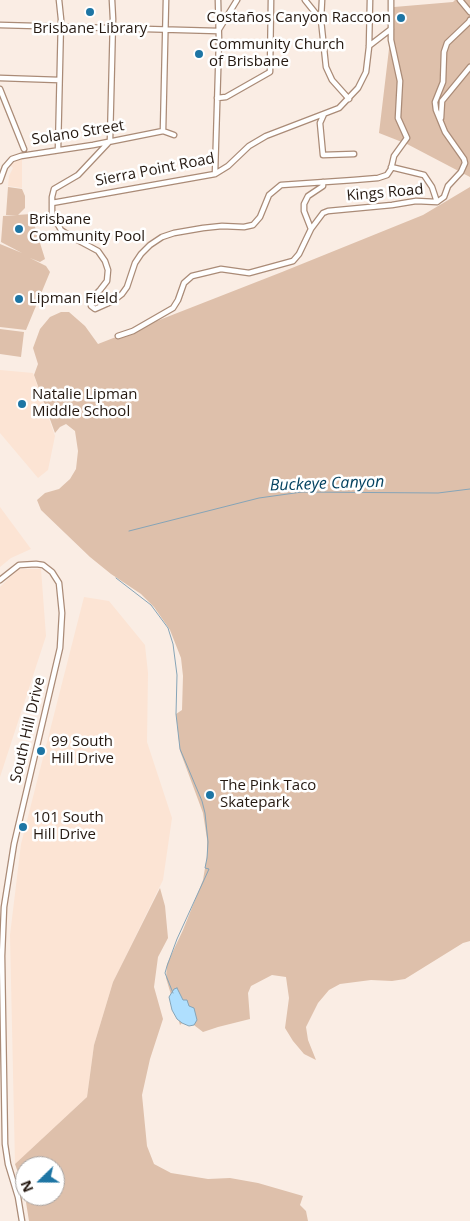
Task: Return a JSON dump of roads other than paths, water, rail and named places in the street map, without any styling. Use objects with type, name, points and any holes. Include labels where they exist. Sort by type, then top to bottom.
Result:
[{"type":"street","points":[[58,150],[59,0]]},
{"type":"street","points":[[112,0],[110,141],[74,178],[54,189],[52,196],[53,217],[61,230],[98,251],[104,258],[107,266],[107,279],[103,288],[90,300],[91,306],[95,309],[113,301],[122,294],[126,289],[132,269],[140,256],[158,239],[171,234],[198,229],[222,226],[250,226],[260,217],[269,195],[279,186],[378,178],[387,175],[394,156],[407,138],[398,118],[400,81],[392,44],[390,0]]},
{"type":"street","points":[[166,0],[163,131],[174,135]]},
{"type":"street","points":[[215,174],[218,0]]},
{"type":"street","points":[[218,31],[237,0]]},
{"type":"street","points":[[217,98],[226,97],[270,72],[271,0]]},
{"type":"street","points":[[305,0],[321,20]]},
{"type":"street","points":[[322,0],[321,20],[326,67],[332,80],[349,99]]},
{"type":"street","name":"Sierra Point Road","points":[[52,202],[215,174],[270,134],[339,108],[349,99],[366,72],[369,46],[370,0]]},
{"type":"street","points":[[460,0],[470,12]]},
{"type":"street","points":[[218,15],[228,14]]},
{"type":"street","name":"Kings Road","points":[[118,336],[133,331],[173,308],[185,282],[192,276],[221,269],[249,273],[291,263],[297,257],[311,229],[323,213],[416,201],[437,202],[444,197],[448,186],[461,172],[465,163],[442,124],[435,102],[443,82],[444,52],[447,43],[470,20]]},
{"type":"street","points":[[0,25],[218,31]]},
{"type":"street","points":[[369,46],[391,29]]},
{"type":"street","points":[[442,124],[442,101],[470,67]]},
{"type":"street","points":[[0,78],[59,80]]},
{"type":"street","points":[[0,88],[24,149]]},
{"type":"street","points":[[324,114],[320,123],[323,155],[354,154]]},
{"type":"street","points":[[312,118],[320,123]]},
{"type":"street","name":"Solano Street","points":[[0,182],[5,167],[16,157],[93,145],[163,131]]},
{"type":"street","points":[[93,145],[98,149],[98,154]]},
{"type":"street","points":[[391,167],[424,175],[432,187],[437,202]]},
{"type":"street","points":[[311,229],[304,210],[304,204],[308,196],[324,186],[323,182]]},
{"type":"street","name":"South Hill Drive","points":[[0,580],[19,565],[36,564],[43,566],[52,572],[59,583],[62,613],[60,648],[14,844],[4,907],[2,965],[5,1144],[22,1221]]},
{"type":"water","points":[[177,988],[183,1000],[187,1000],[189,1006],[194,1008],[197,1020],[194,1025],[189,1026],[182,1023],[177,1019],[172,1010],[169,997],[174,989]]},
{"type":"waterway","name":"Buckeye Canyon","points":[[129,531],[259,498],[302,492],[438,493],[470,489]]},
{"type":"waterway","points":[[116,578],[151,605],[168,628],[173,644],[177,675],[176,714],[180,749],[202,801],[205,813],[208,842],[205,868],[209,869],[177,939],[167,966],[165,973],[173,993]]},
{"type":"place","name":"Brisbane Library","points":[[90,12]]},
{"type":"place","name":"Costaños Canyon Raccoon","points":[[401,18]]},
{"type":"place","name":"Community Church of Brisbane","points":[[199,54]]},
{"type":"place","name":"Brisbane Community Pool","points":[[19,229]]},
{"type":"place","name":"Lipman Field","points":[[19,299]]},
{"type":"place","name":"Natalie Lipman Middle School","points":[[22,404]]},
{"type":"place","name":"99 South Hill Drive","points":[[41,751]]},
{"type":"place","name":"The Pink Taco Skatepark","points":[[210,795]]},
{"type":"place","name":"101 South Hill Drive","points":[[23,827]]}]
